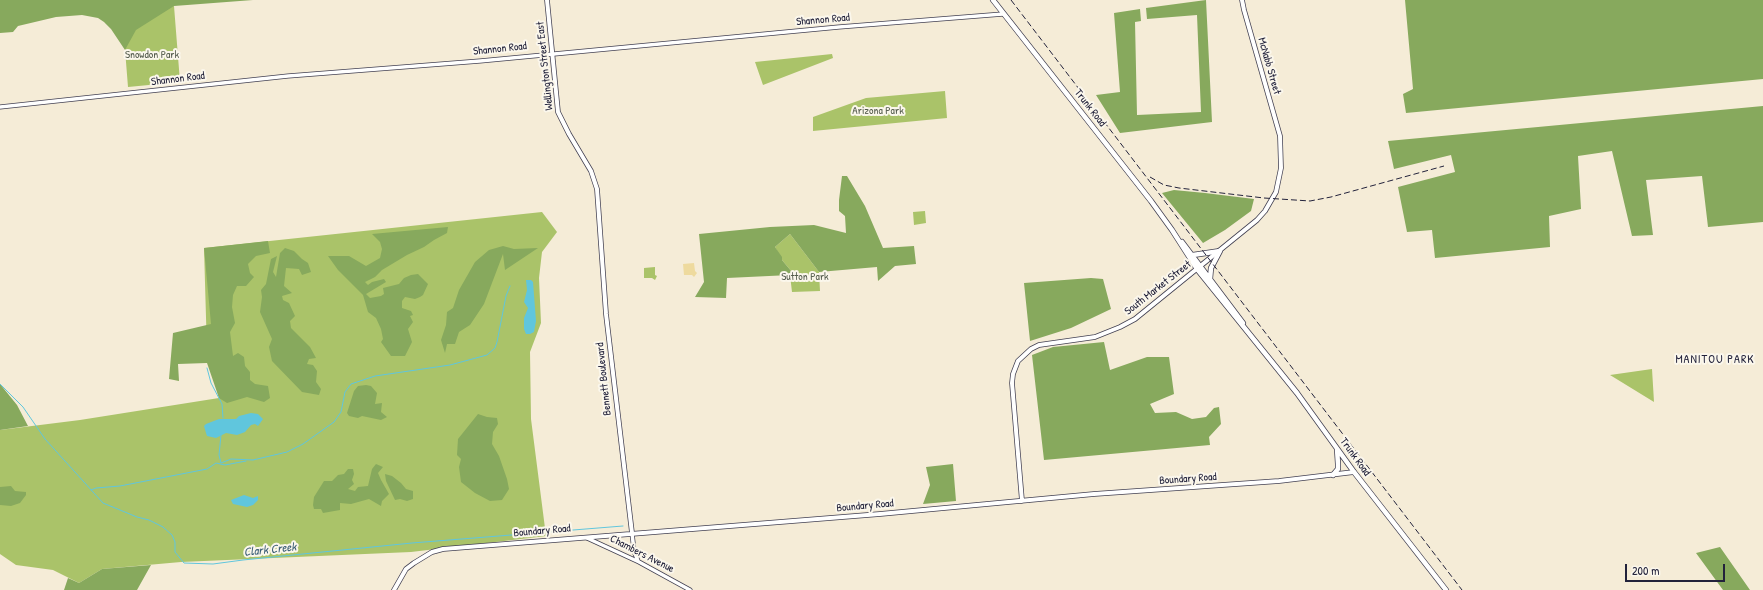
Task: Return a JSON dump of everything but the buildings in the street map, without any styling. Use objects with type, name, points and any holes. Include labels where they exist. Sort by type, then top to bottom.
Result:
[{"type":"highway","name":"Trunk Road","points":[[993,0],[1049,70],[1172,230],[1198,267],[1297,393],[1354,472],[1446,590]]},
{"type":"highway","name":"Trunk Road","points":[[1172,230],[1193,255],[1198,267],[1210,279],[1237,314],[1250,334]]},
{"type":"highway","points":[[1193,255],[1220,251]]},
{"type":"highway","points":[[1210,279],[1211,268],[1220,251]]},
{"type":"highway","points":[[1333,475],[1338,469],[1336,447]]},
{"type":"main road","name":"Wellington Street East","points":[[547,0],[558,112],[568,134],[591,171],[597,194]]},
{"type":"main road","name":"McNabb Street","points":[[1242,0],[1280,136]]},
{"type":"main road","name":"South Market Street","points":[[1022,501],[1012,383],[1013,374],[1018,360],[1031,349],[1039,345],[1094,337],[1120,327],[1148,309],[1257,220],[1273,198],[1281,168],[1280,136]]},
{"type":"main road","name":"Bennett Boulevard","points":[[597,194],[606,314],[632,533]]},
{"type":"main road","name":"Boundary Road","points":[[394,590],[406,569],[432,552],[443,549],[732,526],[1354,472]]},
{"type":"street","name":"Shannon Road","points":[[0,106],[288,76],[1003,14]]},
{"type":"street","name":"Bennett Boulevard","points":[[632,533],[634,551],[638,562]]},
{"type":"street","name":"Chambers Avenue","points":[[584,537],[611,548],[690,590]]},
{"type":"green space","points":[[0,0],[253,0],[174,6],[136,30],[125,50],[111,29],[104,22],[98,18],[82,15],[56,17],[18,26],[13,32],[0,33]]},
{"type":"green space","points":[[1206,0],[1212,122],[1120,133],[1096,95],[1120,92],[1114,13],[1140,9],[1141,21],[1135,22],[1137,115],[1201,112],[1197,15],[1147,19],[1146,8]]},
{"type":"green space","points":[[1405,0],[1763,0],[1763,79],[1406,113],[1403,94],[1413,89]]},
{"type":"green space","name":"Snowdon Park","points":[[174,6],[180,82],[128,87],[122,12]]},
{"type":"green space","points":[[832,54],[833,58],[763,85],[755,62]]},
{"type":"green space","name":"Arizona Park","points":[[945,91],[947,118],[813,131],[813,117],[866,98]]},
{"type":"green space","points":[[1763,106],[1763,222],[1708,227],[1702,176],[1646,180],[1653,235],[1632,236],[1612,151],[1578,156],[1581,209],[1549,216],[1550,247],[1435,258],[1432,230],[1407,232],[1398,187],[1455,172],[1451,155],[1394,169],[1388,141]]},
{"type":"green space","points":[[842,176],[847,176],[865,206],[883,248],[914,246],[916,264],[895,266],[878,281],[877,267],[819,272],[790,234],[775,247],[782,257],[782,260],[792,272],[790,275],[727,278],[726,298],[695,297],[704,282],[699,234],[770,227],[814,225],[846,233],[845,216],[839,211]]},
{"type":"green space","points":[[1174,190],[1254,199],[1251,211],[1225,230],[1203,243],[1162,193]]},
{"type":"green space","points":[[925,211],[926,223],[914,225],[913,212]]},
{"type":"green space","points":[[542,212],[557,232],[542,252],[539,278],[541,323],[530,352],[531,419],[546,536],[411,552],[181,562],[102,569],[79,583],[53,570],[16,565],[0,554],[0,430],[80,420],[219,398],[207,352],[204,248]]},
{"type":"green space","points":[[448,227],[447,233],[407,255],[382,270],[375,277],[365,282],[368,285],[372,282],[384,279],[386,282],[366,294],[370,298],[381,296],[384,294],[383,288],[399,284],[404,278],[411,275],[418,274],[428,284],[423,295],[420,297],[415,299],[405,297],[402,301],[402,308],[411,311],[413,315],[410,316],[413,322],[408,329],[412,342],[405,356],[391,356],[381,342],[383,339],[381,329],[376,318],[368,312],[363,295],[338,270],[328,256],[349,256],[366,266],[380,258],[382,249],[380,242],[372,234]]},
{"type":"green space","name":"Sutton Park","points":[[790,234],[819,272],[820,291],[792,292],[790,275],[792,272],[782,260],[775,247]]},
{"type":"green space","points":[[268,241],[270,253],[256,256],[248,264],[250,273],[254,277],[246,286],[237,286],[233,295],[232,307],[235,323],[230,332],[233,356],[238,353],[244,357],[245,366],[250,372],[250,380],[255,384],[268,386],[270,398],[264,402],[247,397],[227,403],[219,398],[207,363],[178,364],[179,381],[169,379],[173,333],[211,324],[204,248]]},
{"type":"green space","points":[[503,246],[514,249],[538,248],[505,270],[503,254],[484,304],[470,325],[459,332],[455,344],[447,344],[445,353],[441,340],[446,325],[447,312],[453,308],[459,290],[475,262],[489,250]]},
{"type":"green space","points":[[285,248],[294,251],[308,263],[311,272],[302,275],[299,269],[286,268],[284,286],[292,293],[282,296],[283,300],[289,303],[295,316],[290,321],[291,328],[310,347],[316,358],[309,359],[307,364],[313,365],[317,371],[316,382],[321,389],[319,395],[302,392],[272,361],[269,347],[272,339],[260,312],[262,297],[261,290],[266,284],[271,259],[277,256],[273,272],[276,277],[280,253]]},
{"type":"green space","points":[[655,267],[655,275],[657,276],[655,280],[652,278],[644,278],[644,268]]},
{"type":"green space","points":[[1091,278],[1103,279],[1111,309],[1071,328],[1030,341],[1024,283]]},
{"type":"green space","points":[[1104,342],[1110,370],[1147,357],[1169,357],[1174,394],[1150,404],[1155,413],[1176,412],[1192,419],[1206,417],[1214,408],[1219,407],[1221,424],[1209,437],[1210,445],[1044,460],[1032,355],[1053,347]]},
{"type":"green space","name":"MANITOU PARK","points":[[1652,369],[1654,402],[1610,375]]},
{"type":"green space","points":[[0,384],[17,405],[28,426],[0,430]]},
{"type":"green space","points":[[358,386],[371,386],[377,393],[375,404],[382,403],[381,412],[387,417],[381,420],[362,416],[358,418],[349,416],[347,413],[354,391]]},
{"type":"green space","points":[[478,414],[497,418],[498,424],[493,432],[492,444],[499,456],[509,489],[502,500],[490,501],[475,493],[461,482],[459,467],[461,459],[457,455],[458,439]]},
{"type":"green space","points":[[376,464],[383,467],[378,473],[389,494],[382,501],[381,506],[369,499],[351,504],[340,503],[340,510],[323,513],[321,509],[314,509],[314,497],[324,481],[332,481],[338,475],[344,474],[348,469],[353,469],[354,474],[352,480],[354,484],[348,489],[355,491],[358,487],[368,486],[372,469]]},
{"type":"green space","points":[[953,464],[956,501],[923,504],[930,485],[926,467]]},
{"type":"green space","points":[[385,474],[392,476],[406,489],[413,491],[413,499],[407,501],[400,499],[395,500],[386,481]]},
{"type":"green space","points":[[11,486],[15,491],[26,492],[26,495],[20,503],[11,506],[0,505],[0,487]]},
{"type":"green space","points":[[1720,547],[1750,590],[1723,590],[1696,553]]},
{"type":"green space","points":[[151,565],[137,590],[64,590],[68,578],[79,583],[102,569]]},
{"type":"sand","points":[[694,263],[695,271],[697,273],[694,277],[692,275],[684,275],[683,264]]},
{"type":"water","points":[[526,280],[531,280],[533,282],[536,321],[534,332],[530,334],[526,334],[524,329],[524,318],[528,308],[524,302],[527,290]]},
{"type":"water","points":[[251,413],[258,414],[263,419],[258,426],[255,424],[251,425],[245,432],[237,435],[226,433],[216,438],[207,436],[204,426],[206,424],[219,419],[236,419],[239,416]]},
{"type":"water","points":[[244,495],[253,498],[258,496],[258,500],[253,505],[247,507],[233,504],[231,500]]},
{"type":"waterway","points":[[221,435],[219,455],[221,463],[231,459],[253,460],[287,452],[303,444],[334,422],[341,412],[345,392],[351,384],[375,376],[450,365],[487,355],[495,348],[506,296],[510,286]]},
{"type":"waterway","points":[[207,368],[211,383],[222,404],[223,418]]},
{"type":"waterway","name":"Clark Creek","points":[[0,384],[23,407],[45,439],[103,503],[137,517],[149,520],[163,527],[172,535],[175,542],[175,552],[184,563],[213,564],[412,543],[623,526]]},
{"type":"waterway","points":[[91,490],[96,488],[120,486],[207,469],[216,463],[225,465],[246,461]]},
{"type":"railway","points":[[1011,0],[1462,590]]},
{"type":"railway","points":[[1150,177],[1164,185],[1179,188],[1264,198],[1310,201],[1331,197],[1444,166]]},
{"type":"district","name":"MANITOU PARK","points":[[1715,360]]}]
